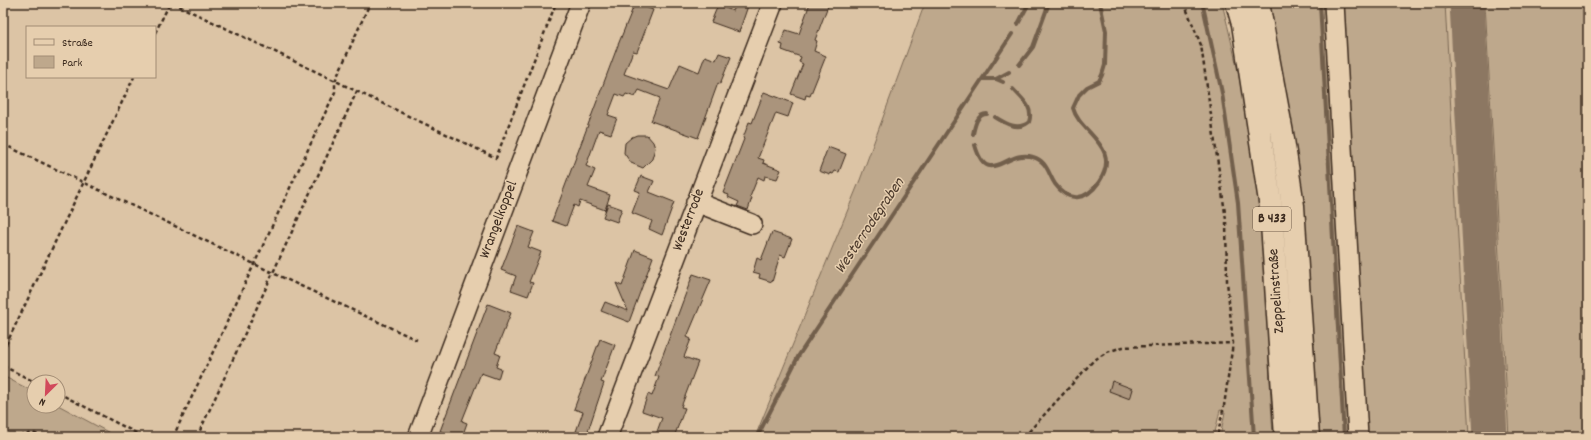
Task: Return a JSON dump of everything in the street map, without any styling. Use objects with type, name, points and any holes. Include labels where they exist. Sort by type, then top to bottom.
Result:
[{"type":"highway","name":"Zeppelinstraße","points":[[1237,3],[1243,24],[1271,208],[1286,437]]},
{"type":"highway","name":"Zeppelinstraße","points":[[1258,3],[1282,133],[1293,206],[1308,437]]},
{"type":"street","name":"Wrangelkoppel","points":[[418,437],[581,3]]},
{"type":"street","name":"Westerrode","points":[[607,437],[773,3]]},
{"type":"street","points":[[1334,3],[1358,437]]},
{"type":"street","points":[[696,202],[752,224]]},
{"type":"path","points":[[156,31],[171,3],[496,158],[556,3]]},
{"type":"path","points":[[173,437],[335,92],[335,81],[370,3]]},
{"type":"path","points":[[1184,3],[1200,45],[1226,220],[1227,281],[1233,342],[1224,406],[1217,437]]},
{"type":"path","points":[[3,351],[134,78]]},
{"type":"path","points":[[197,437],[357,92]]},
{"type":"path","points":[[3,144],[83,181],[273,274],[417,340]]},
{"type":"path","points":[[1024,437],[1093,361],[1107,352],[1123,347],[1233,342]]},
{"type":"path","points":[[3,366],[26,378]]},
{"type":"path","points":[[66,397],[144,437]]},
{"type":"path","points":[[13,437],[33,433],[46,437]]},
{"type":"shaded area","points":[[1314,3],[1588,3],[1588,437],[1337,437]]},
{"type":"green space","points":[[925,3],[1222,3],[1233,48],[1251,139],[1257,185],[1265,280],[1273,437],[1220,437],[1225,412],[1220,410],[1214,437],[755,437],[860,180]]},
{"type":"green space","points":[[1267,3],[1329,3],[1353,437],[1317,437],[1306,273],[1296,164],[1279,56]]},
{"type":"green space","points":[[1339,3],[1445,3],[1469,437],[1362,437],[1360,401],[1365,383],[1362,323],[1355,306]]},
{"type":"green space","points":[[1485,3],[1588,3],[1588,437],[1509,437]]},
{"type":"green space","points":[[3,376],[26,388],[26,414],[66,414],[66,409],[117,437],[3,437]]},
{"type":"building","points":[[635,3],[653,10],[637,52],[633,51],[624,74],[669,90],[680,64],[699,72],[705,56],[716,60],[719,53],[731,57],[720,84],[718,83],[698,138],[651,121],[660,98],[639,90],[635,97],[626,94],[624,97],[616,94],[608,115],[617,118],[611,134],[599,130],[586,166],[595,170],[588,187],[610,195],[605,210],[580,201],[578,207],[574,205],[566,226],[552,221]]},
{"type":"building","points":[[737,3],[749,3],[739,32],[711,22],[718,5],[733,11]]},
{"type":"building","points":[[810,3],[829,3],[815,40],[817,41],[814,51],[826,56],[810,96],[806,95],[805,99],[791,94],[803,64],[799,62],[801,57],[782,50],[783,45],[780,44],[786,30],[799,34]]},
{"type":"building","points":[[764,92],[793,103],[788,117],[776,113],[758,158],[764,160],[763,163],[781,170],[777,179],[765,176],[764,180],[758,177],[750,197],[752,198],[748,210],[737,206],[739,202],[723,193],[749,122],[752,123]]},
{"type":"building","points":[[637,135],[647,135],[653,142],[655,148],[652,159],[643,168],[631,163],[624,153],[625,143]]},
{"type":"building","points":[[828,147],[846,154],[839,172],[835,171],[833,174],[830,173],[830,175],[819,171]]},
{"type":"building","points":[[641,176],[654,181],[649,192],[674,202],[662,235],[649,229],[652,221],[632,213],[640,192],[635,190]]},
{"type":"building","points":[[608,204],[622,209],[617,222],[603,217]]},
{"type":"building","points":[[518,226],[534,232],[528,247],[541,252],[529,282],[533,283],[528,296],[511,290],[516,276],[501,270]]},
{"type":"building","points":[[772,232],[792,239],[785,257],[780,255],[772,282],[759,278],[760,274],[753,272],[757,258],[761,260]]},
{"type":"building","points":[[635,250],[653,257],[629,322],[601,311],[605,302],[628,311],[616,283],[622,286]]},
{"type":"building","points":[[693,274],[711,280],[687,337],[691,339],[684,357],[698,362],[681,407],[685,408],[674,437],[655,437],[662,418],[642,411],[648,394],[652,396],[659,377],[655,376]]},
{"type":"building","points":[[488,304],[511,313],[495,353],[500,355],[496,367],[501,369],[498,379],[481,373],[462,421],[467,423],[462,437],[457,437],[440,431]]},
{"type":"building","points":[[600,339],[615,345],[601,382],[604,383],[586,437],[574,437],[583,412],[574,409]]},
{"type":"building","points":[[1112,381],[1133,389],[1130,399],[1109,391]]},
{"type":"waterway","name":"Westerrodegraben","points":[[1018,24],[1029,3]]},
{"type":"waterway","points":[[1019,65],[1033,47],[1049,3]]},
{"type":"waterway","points":[[975,145],[980,158],[986,165],[992,166],[1024,156],[1038,159],[1047,168],[1055,184],[1060,190],[1072,197],[1083,196],[1094,188],[1105,170],[1106,159],[1103,149],[1077,117],[1073,108],[1079,95],[1087,87],[1099,81],[1105,65],[1106,31],[1100,3]]},
{"type":"waterway","points":[[1127,3],[1142,3]]},
{"type":"waterway","points":[[1200,3],[1203,6],[1222,93],[1238,203],[1254,437]]},
{"type":"waterway","points":[[1320,3],[1344,437]]},
{"type":"waterway","name":"Westerrodegraben","points":[[757,437],[799,355],[1012,34]]},
{"type":"waterway","points":[[983,79],[996,79],[1009,72]]},
{"type":"waterway","points":[[996,79],[1003,82]]},
{"type":"waterway","points":[[995,117],[1012,126],[1021,126],[1029,122],[1029,108],[1013,89]]},
{"type":"waterway","points":[[973,134],[979,118],[984,114],[987,114]]},
{"type":"taxiway","points":[[1467,3],[1490,437]]}]
